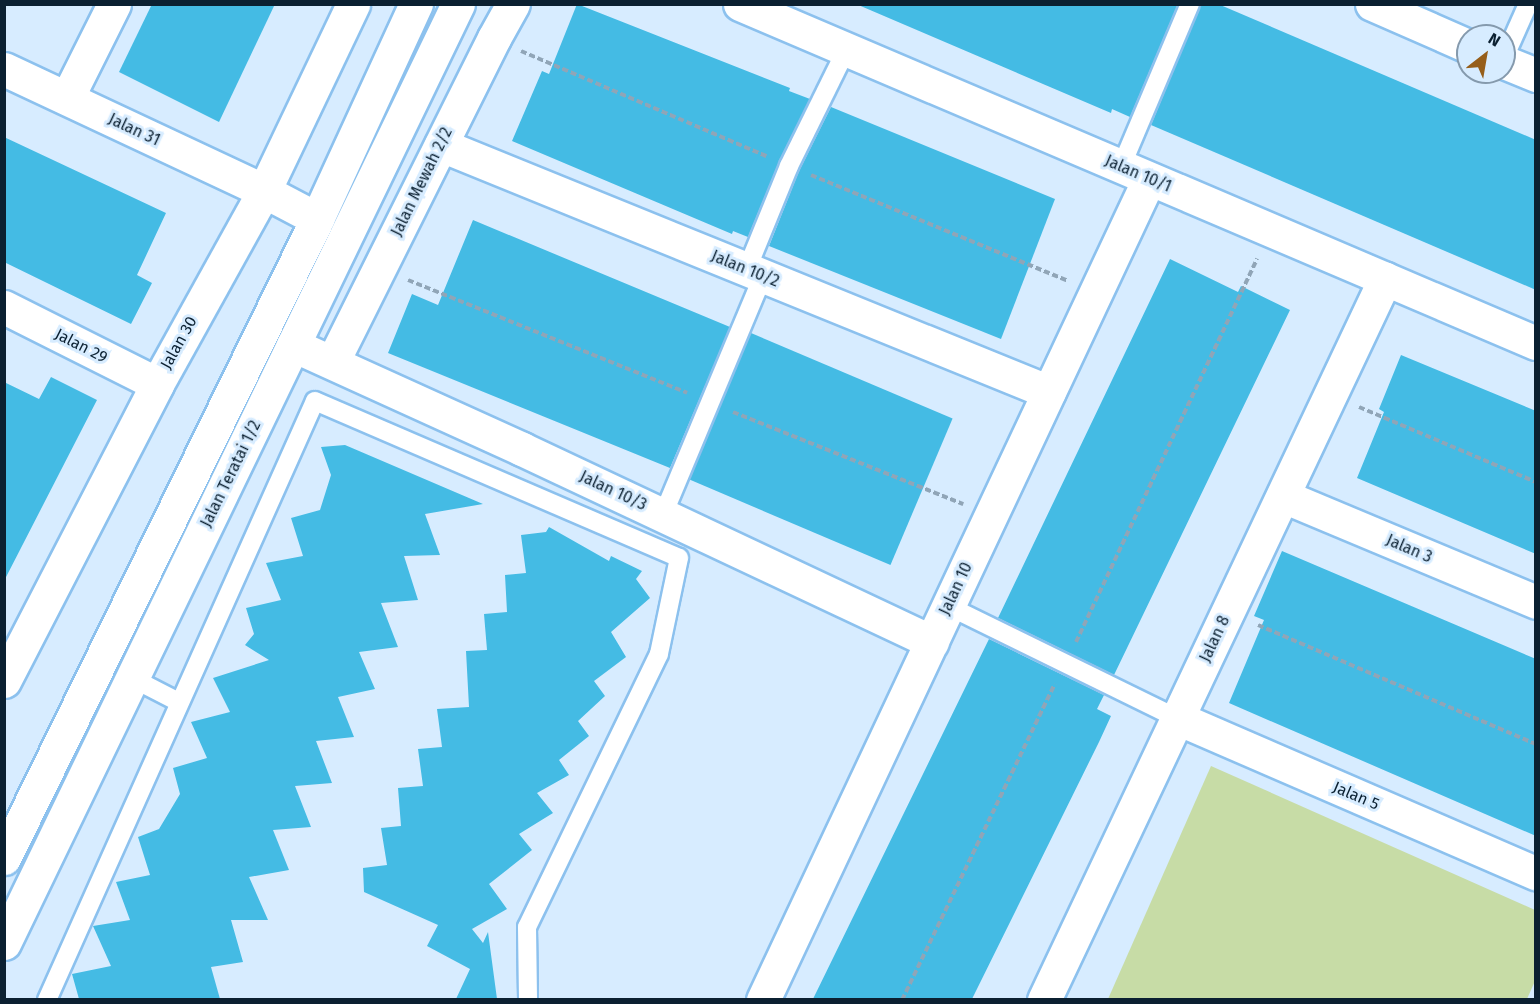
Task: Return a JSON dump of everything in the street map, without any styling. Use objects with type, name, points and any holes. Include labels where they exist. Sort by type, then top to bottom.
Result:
[{"type":"street","points":[[67,98],[114,4]]},
{"type":"street","name":"Jalan 30","points":[[7,670],[157,384],[264,191],[353,4]]},
{"type":"street","points":[[4,858],[317,219],[416,4]]},
{"type":"street","name":"Jalan Teratai 1/2","points":[[4,943],[458,4]]},
{"type":"street","name":"Jalan Mewah 2/2","points":[[333,361],[513,4]]},
{"type":"street","name":"Jalan 10/1","points":[[740,4],[1536,344]]},
{"type":"street","points":[[1372,4],[1456,41]]},
{"type":"street","points":[[1516,66],[1536,75]]},
{"type":"street","name":"Jalan 31","points":[[4,69],[264,191],[317,219]]},
{"type":"street","name":"Jalan 10/2","points":[[441,145],[1049,392]]},
{"type":"street","name":"Jalan 10","points":[[763,999],[1049,392],[1135,173]]},
{"type":"street","name":"Jalan 8","points":[[1044,999],[1385,279]]},
{"type":"street","name":"Jalan 29","points":[[4,307],[157,384]]},
{"type":"street","name":"Jalan 10/3","points":[[293,345],[333,361],[673,519],[932,642]]},
{"type":"street","name":"Jalan 3","points":[[1283,496],[1536,602]]},
{"type":"street","name":"Jalan 5","points":[[1178,718],[1536,873]]},
{"type":"lane","points":[[1135,173],[1190,4]]},
{"type":"lane","points":[[1516,32],[1528,4]]},
{"type":"lane","points":[[528,999],[527,927],[659,654],[679,558],[673,519],[789,166],[846,50]]},
{"type":"lane","points":[[47,999],[315,401],[679,558]]},
{"type":"lane","points":[[948,606],[1065,665],[1178,718]]},
{"type":"lane","points":[[132,678],[179,702]]},
{"type":"path","points":[[902,999],[1065,665],[1270,231]]},
{"type":"path","points":[[1331,395],[1536,482]]},
{"type":"path","points":[[1228,612],[1536,744]]},
{"type":"green space","points":[[1211,766],[1535,910],[1535,981],[1527,999],[1108,999]]},
{"type":"building","points":[[152,4],[275,4],[219,122],[119,72]]},
{"type":"building","points":[[577,4],[790,88],[789,91],[810,99],[779,162],[748,237],[733,231],[732,234],[512,141],[542,71],[549,74]]},
{"type":"building","points":[[856,4],[1178,4],[1130,117],[1112,109],[1111,113]]},
{"type":"building","points":[[1201,4],[1218,4],[1536,140],[1536,290],[1151,125]]},
{"type":"building","points":[[831,107],[1055,199],[1001,339],[769,246],[799,171]]},
{"type":"building","points":[[4,137],[166,213],[137,275],[152,283],[131,324],[4,262]]},
{"type":"building","points":[[473,220],[730,327],[670,468],[388,353],[412,294],[438,305]]},
{"type":"building","points":[[1170,259],[1238,292],[1241,286],[1290,310],[1114,675],[998,618]]},
{"type":"building","points":[[751,333],[953,419],[890,565],[689,479]]},
{"type":"building","points":[[1401,355],[1536,411],[1536,554],[1357,478],[1384,412],[1379,409]]},
{"type":"building","points":[[51,377],[97,400],[4,581],[4,382],[39,399]]},
{"type":"building","points":[[345,445],[483,504],[425,514],[440,555],[404,556],[418,600],[381,603],[398,647],[359,652],[375,689],[338,697],[354,737],[316,741],[332,783],[295,786],[311,827],[273,830],[289,870],[249,877],[268,920],[231,920],[243,962],[211,967],[220,999],[79,999],[72,974],[111,966],[93,926],[130,920],[116,882],[150,875],[138,837],[159,829],[180,794],[173,768],[207,758],[191,722],[230,712],[213,678],[269,660],[245,645],[254,634],[246,608],[281,600],[266,563],[303,556],[291,518],[320,510],[331,475],[321,447]]},
{"type":"building","points":[[549,527],[609,561],[611,556],[642,571],[636,579],[650,598],[611,632],[626,657],[594,681],[605,696],[578,721],[589,736],[559,760],[569,775],[537,793],[553,813],[519,834],[532,850],[489,884],[507,909],[472,929],[483,943],[488,932],[497,999],[456,999],[470,969],[427,946],[438,925],[364,892],[363,868],[387,865],[381,828],[401,826],[398,788],[423,786],[418,749],[442,747],[437,709],[469,707],[466,651],[487,650],[484,614],[507,612],[505,575],[526,573],[521,535],[546,532]]},
{"type":"building","points":[[1282,551],[1536,659],[1536,836],[1229,703],[1264,620],[1254,616]]},
{"type":"building","points":[[989,639],[1104,695],[1097,709],[1111,716],[1099,742],[972,999],[813,999]]}]
